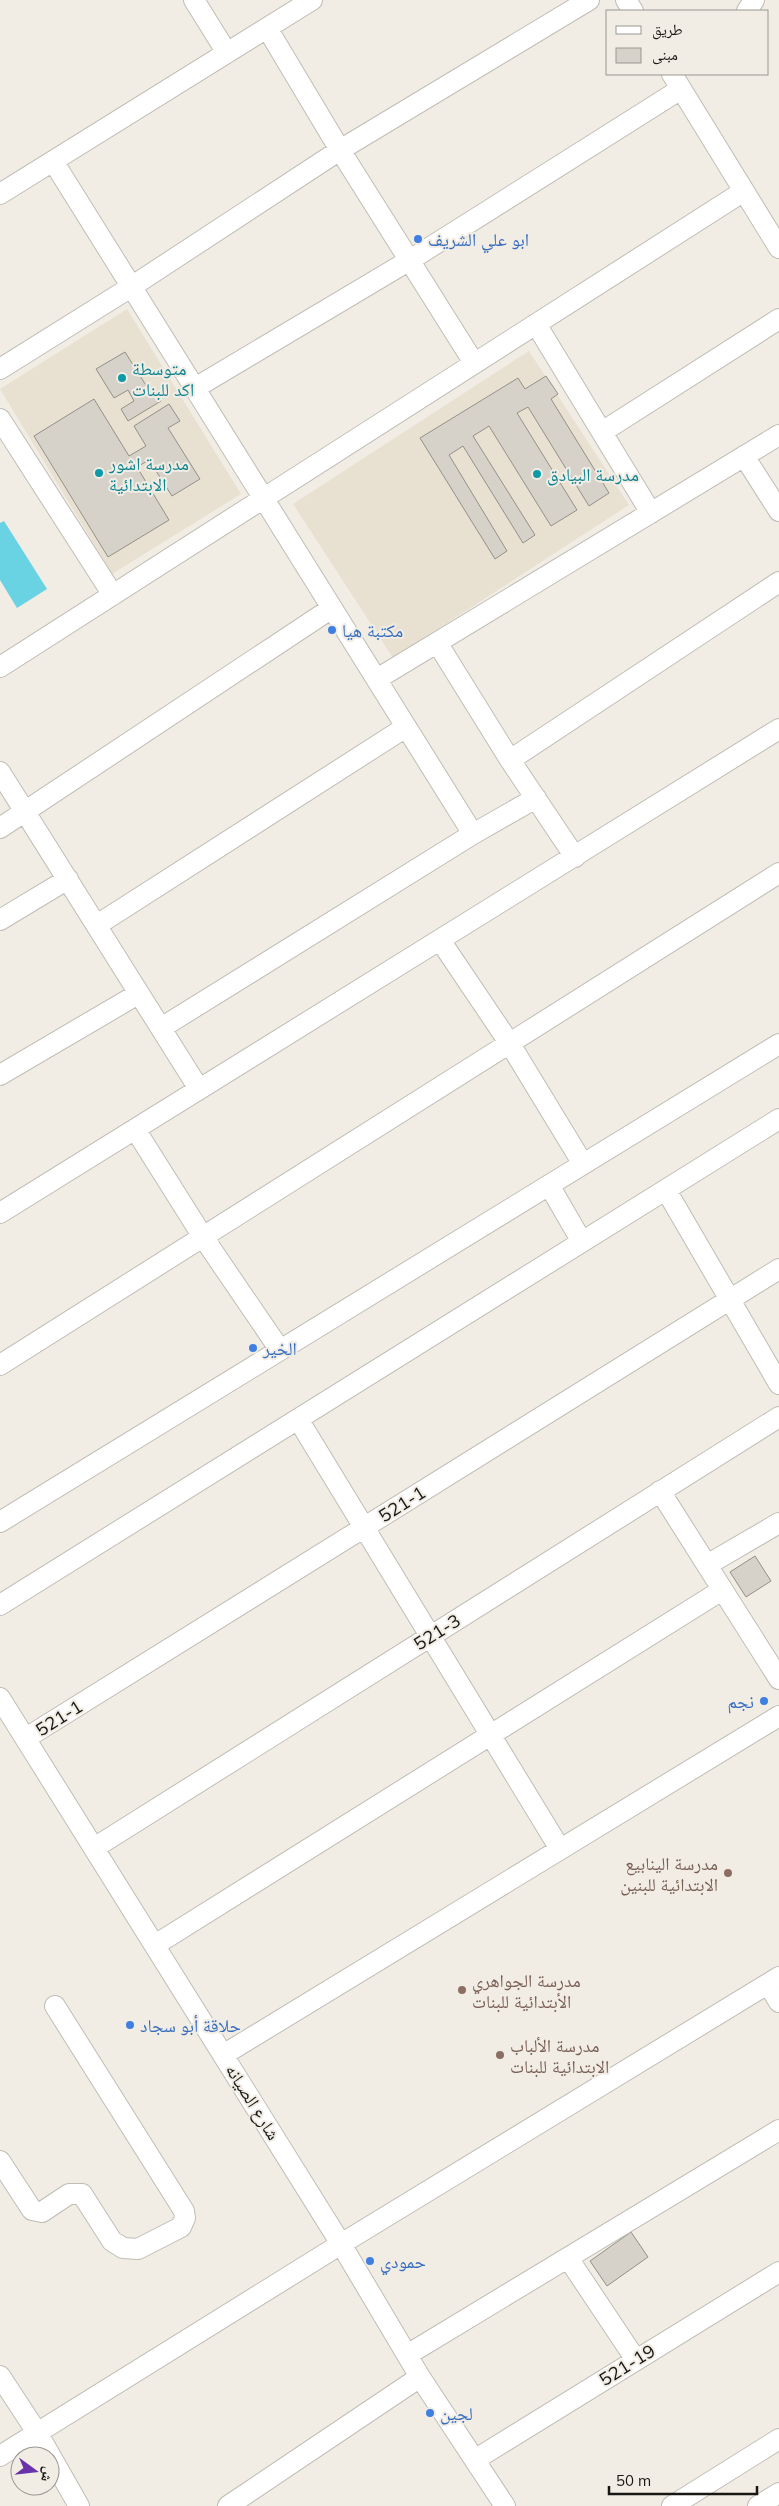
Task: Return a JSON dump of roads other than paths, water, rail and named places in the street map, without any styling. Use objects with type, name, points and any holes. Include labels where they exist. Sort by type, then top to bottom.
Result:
[{"type":"street","points":[[194,0],[227,53]]},
{"type":"street","points":[[0,194],[312,0]]},
{"type":"street","points":[[0,369],[131,287],[340,150],[589,0]]},
{"type":"street","points":[[267,28],[340,150],[474,364]]},
{"type":"street","points":[[194,388],[410,260],[677,79],[779,248]]},
{"type":"street","points":[[53,161],[473,834]]},
{"type":"street","points":[[0,667],[744,191]]},
{"type":"street","points":[[602,432],[779,319]]},
{"type":"street","points":[[536,324],[651,513]]},
{"type":"street","points":[[0,419],[112,595]]},
{"type":"street","points":[[377,679],[438,644],[779,435]]},
{"type":"street","points":[[744,456],[779,512]]},
{"type":"street","points":[[510,760],[779,582]]},
{"type":"street","points":[[0,828],[26,813],[332,608]]},
{"type":"street","points":[[438,644],[510,760],[575,856]]},
{"type":"street","points":[[97,925],[406,727]]},
{"type":"street","points":[[0,1213],[779,729]]},
{"type":"street","points":[[0,772],[199,1089]]},
{"type":"street","points":[[161,1028],[473,834],[536,798]]},
{"type":"street","points":[[0,1366],[779,873]]},
{"type":"street","points":[[0,920],[68,879]]},
{"type":"street","points":[[440,940],[510,1044],[583,1164]]},
{"type":"street","points":[[0,1075],[138,994]]},
{"type":"street","points":[[0,1522],[779,1044]]},
{"type":"street","points":[[0,1605],[779,1120]]},
{"type":"street","points":[[135,1129],[203,1237],[280,1350]]},
{"type":"street","points":[[549,1185],[582,1242]]},
{"type":"street","points":[[666,1190],[779,1384]]},
{"type":"street","name":"521-1","points":[[26,1738],[779,1269]]},
{"type":"street","name":"521-3","points":[[94,1848],[779,1417]]},
{"type":"street","points":[[298,1419],[560,1849]]},
{"type":"street","points":[[660,1491],[779,1679]]},
{"type":"street","points":[[707,1565],[779,1523]]},
{"type":"street","points":[[155,1945],[722,1590]]},
{"type":"street","name":"شارع الصيانه","points":[[0,1698],[341,2244],[420,2377],[476,2459],[502,2505]]},
{"type":"street","points":[[223,2055],[779,1716]]},
{"type":"street","points":[[0,2456],[341,2244],[773,1981],[779,2002]]},
{"type":"street","points":[[0,2162],[32,2210],[42,2212],[69,2194],[82,2194],[112,2241],[123,2248],[138,2250],[181,2227],[184,2223],[184,2212],[56,2006]]},
{"type":"street","points":[[407,2354],[779,2130]]},
{"type":"street","points":[[568,2258],[636,2360]]},
{"type":"street","name":"521-19","points":[[476,2459],[779,2272]]},
{"type":"street","points":[[0,2376],[38,2434],[79,2506]]},
{"type":"street","points":[[228,2506],[420,2377]]},
{"type":"street","points":[[672,2506],[779,2439]]},
{"type":"street","points":[[758,2506],[779,2493]]},
{"type":"water","points":[[4,521],[47,589],[17,608],[0,580],[0,523]]},
{"type":"place","name":"ابو علي الشريف","points":[[418,239]]},
{"type":"place","name":"متوسطة اكد للبنات","points":[[122,378]]},
{"type":"place","name":"مدرسة اشور الابتدائية","points":[[99,473]]},
{"type":"place","name":"مدرسة البيادق","points":[[537,474]]},
{"type":"place","name":"مكتبة هيا","points":[[332,630]]},
{"type":"place","name":"الخير","points":[[253,1348]]},
{"type":"place","name":"نجم","points":[[764,1701]]},
{"type":"place","name":"مدرسة الينابيع الابتدائية للبنين","points":[[728,1873]]},
{"type":"place","name":"مدرسة الجواهري الأبتدائية للبنات","points":[[462,1990]]},
{"type":"place","name":"حلاقة أبو سجاد","points":[[130,2025]]},
{"type":"place","name":"مدرسة الألباب الابتدائية للبنات","points":[[500,2055]]},
{"type":"place","name":"حمودي","points":[[370,2261]]},
{"type":"place","name":"لجين","points":[[430,2413]]}]
